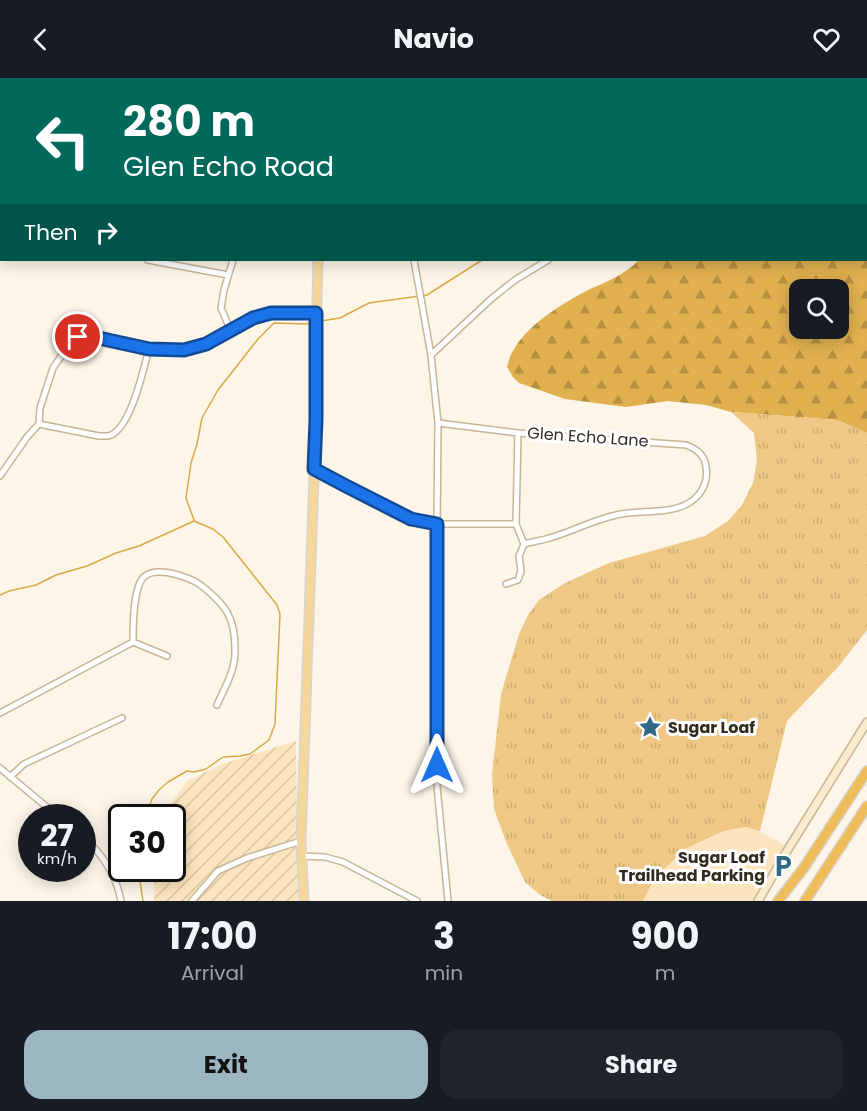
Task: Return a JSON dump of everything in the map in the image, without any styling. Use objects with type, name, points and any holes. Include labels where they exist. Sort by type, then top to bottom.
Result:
[{"type":"highway","points":[[778,901],[803,869],[867,771]]},
{"type":"highway","points":[[806,900],[867,806]]},
{"type":"main road","points":[[306,901],[302,842],[316,420],[318,261]]},
{"type":"street","points":[[153,261],[228,275]]},
{"type":"street","points":[[186,267],[187,261]]},
{"type":"street","points":[[231,331],[221,308],[233,261]]},
{"type":"street","points":[[414,261],[431,355],[438,423],[437,786],[448,901]]},
{"type":"street","points":[[431,355],[491,299],[515,280],[546,261]]},
{"type":"street","points":[[0,476],[27,437],[39,424],[40,408],[53,368],[70,342],[78,337],[94,337],[149,349],[184,350],[206,344],[253,318],[271,313],[316,313]]},
{"type":"street","points":[[78,337],[80,315]]},
{"type":"street","points":[[39,424],[99,435],[114,434],[126,419],[149,349]]},
{"type":"street","name":"Glen Echo Lane","points":[[438,423],[518,433],[686,445],[698,450],[705,460],[707,468],[704,486],[696,498],[686,505],[669,510],[623,513],[590,522],[547,539],[524,544]]},
{"type":"street","points":[[506,584],[518,580],[521,571],[519,556],[524,544],[516,524],[518,433]]},
{"type":"street","points":[[314,469],[411,519],[437,524],[516,524]]},
{"type":"street","points":[[133,642],[133,619],[138,586],[143,576],[154,572],[169,573],[195,581],[213,595],[228,613],[233,630],[236,650],[232,671],[217,705]]},
{"type":"street","points":[[133,642],[167,656]]},
{"type":"street","points":[[0,713],[133,642]]},
{"type":"street","points":[[10,777],[24,764],[122,718]]},
{"type":"street","points":[[758,901],[867,722]]},
{"type":"street","points":[[0,768],[43,804]]},
{"type":"street","points":[[192,901],[218,871],[247,858],[302,842]]},
{"type":"street","points":[[96,850],[110,866],[119,888],[121,901]]},
{"type":"street","points":[[302,856],[325,857],[344,862],[417,901]]},
{"type":"shaded area","points":[[296,741],[298,901],[154,901],[155,882],[186,882],[186,804],[171,804],[187,781],[223,764]]},
{"type":"shaded area","points":[[746,827],[760,831],[791,849],[764,901],[643,901],[656,876],[687,848],[724,831]]},
{"type":"green space","points":[[638,261],[867,261],[867,433],[837,420],[731,412],[706,405],[668,401],[626,407],[565,399],[519,383],[513,377],[507,367],[511,354],[528,331],[551,312],[576,296],[622,274]]},
{"type":"green space","points":[[731,412],[837,420],[867,433],[867,630],[838,667],[787,721],[760,831],[746,827],[724,831],[687,848],[656,876],[643,901],[552,901],[540,895],[525,882],[494,809],[492,775],[501,694],[519,634],[528,615],[539,600],[565,583],[609,563],[705,536],[728,521],[742,505],[753,483],[757,460],[754,433]]},
{"type":"waterway","points":[[321,321],[340,318],[369,303],[427,295],[480,261]]},
{"type":"waterway","points":[[194,520],[186,498],[191,463],[202,418],[218,390],[258,339],[274,323],[311,323]]},
{"type":"waterway","points":[[0,595],[36,585],[56,575],[87,566],[194,521],[213,529],[223,537],[277,605],[280,614],[275,724],[269,740],[250,754],[223,757],[206,769],[187,771],[159,790],[150,804]]},
{"type":"waterway","points":[[140,882],[143,901]]},
{"type":"place","name":"Sugar Loaf","points":[[650,727]]},
{"type":"place","name":"Sugar Loaf Trailhead Parking","points":[[783,866]]},
{"type":"route","points":[[78,337],[94,337],[149,349],[184,350],[206,344],[253,318],[271,313],[316,313],[314,469],[411,519],[437,524],[437,765]]}]
